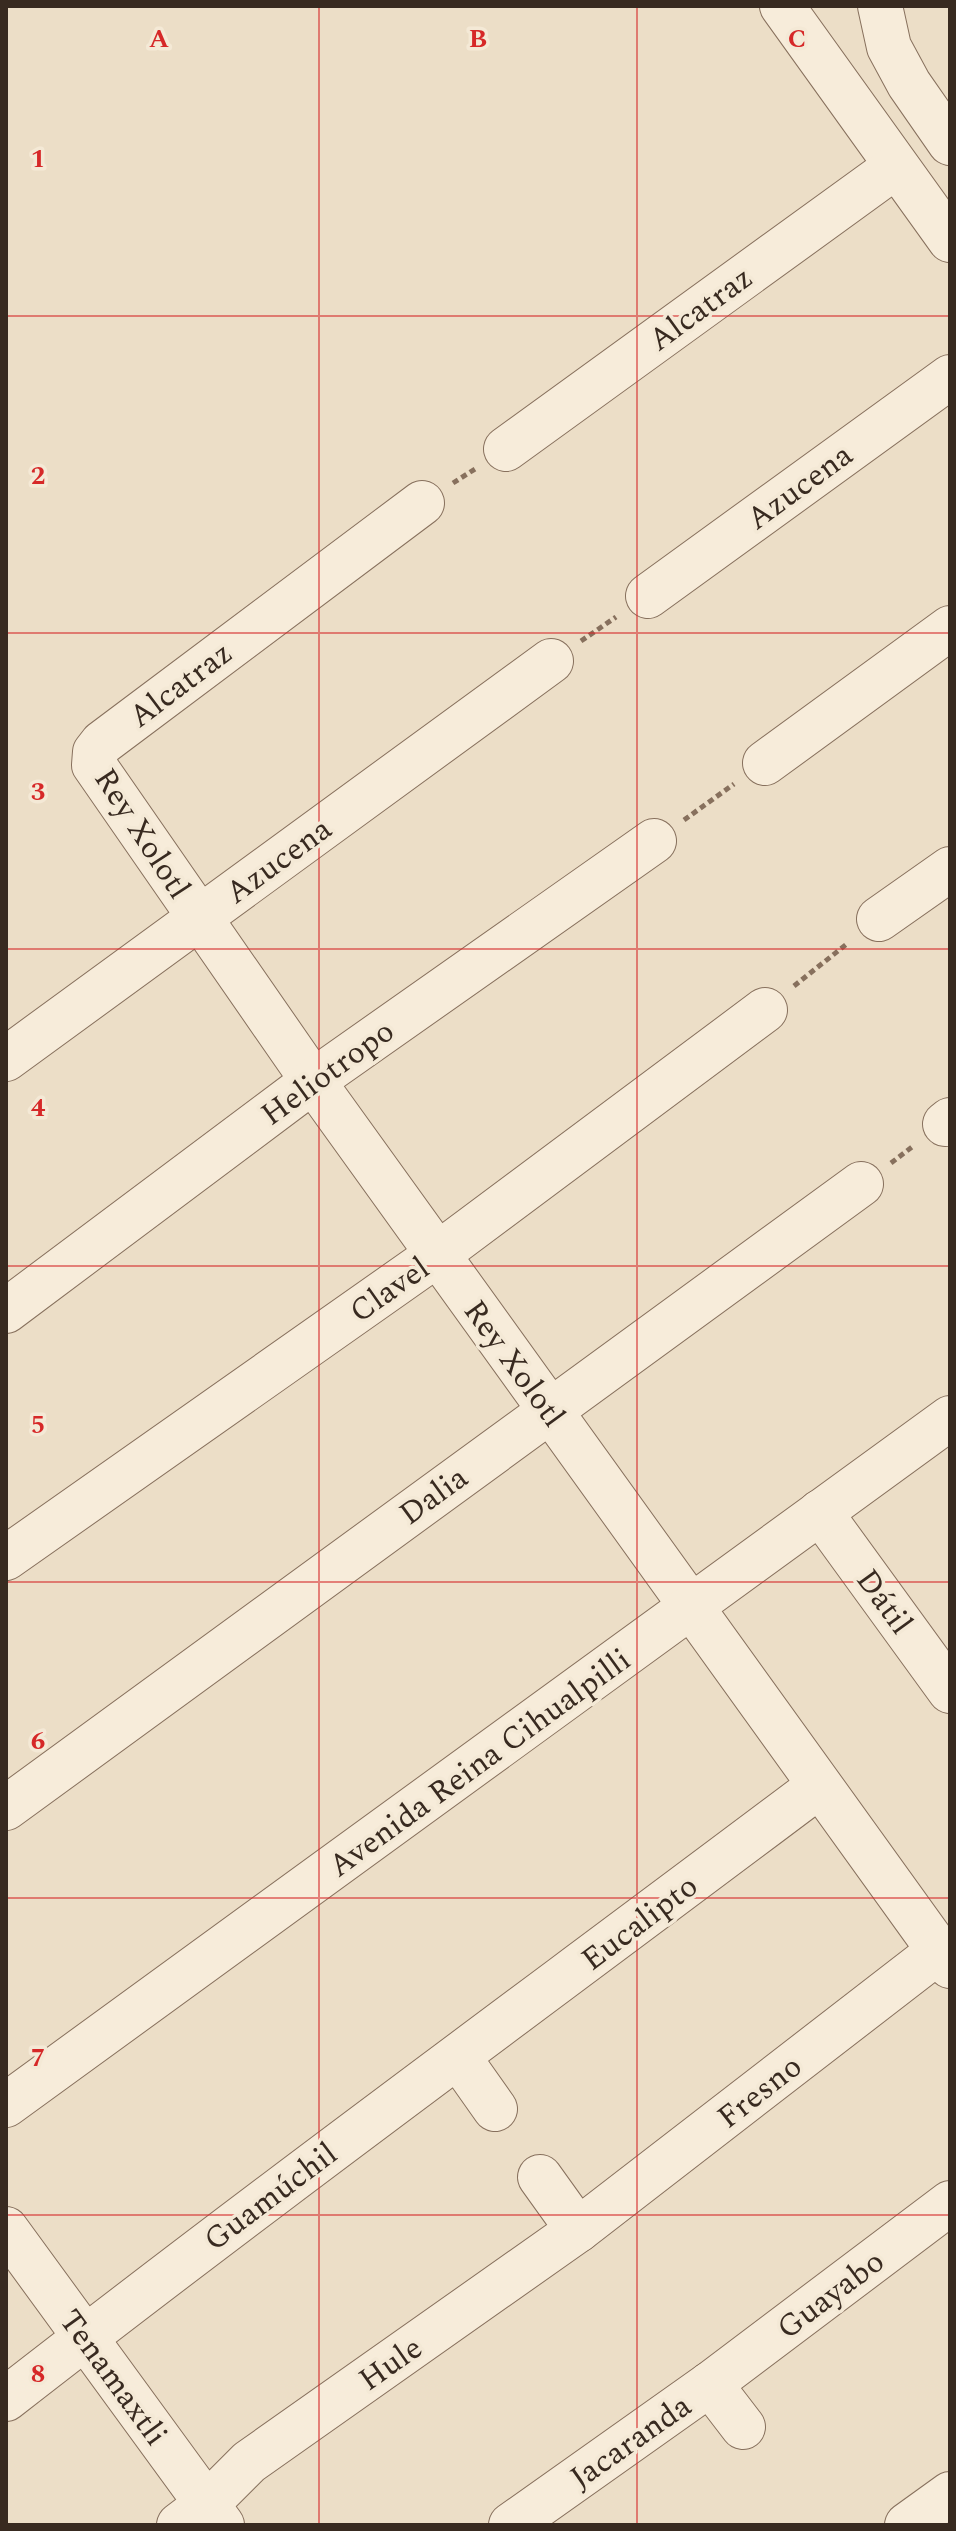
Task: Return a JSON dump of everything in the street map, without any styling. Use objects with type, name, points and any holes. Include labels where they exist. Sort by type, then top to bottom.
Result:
[{"type":"street","points":[[880,6],[889,47],[909,84],[950,143]]},
{"type":"street","points":[[791,9],[895,167],[950,240]]},
{"type":"street","name":"Alcatraz","points":[[506,449],[895,167]]},
{"type":"street","name":"Azucena","points":[[648,596],[950,377]]},
{"type":"street","name":"Alcatraz","points":[[95,752],[102,743],[422,503]]},
{"type":"street","points":[[765,763],[950,628]]},
{"type":"street","name":"Azucena","points":[[6,1059],[551,661]]},
{"type":"street","name":"Rey Xolotl","points":[[95,752],[94,765],[198,918],[548,1410],[945,1959]]},
{"type":"street","name":"Heliotropo","points":[[6,1311],[313,1081],[654,841]]},
{"type":"street","points":[[879,919],[950,869]]},
{"type":"street","name":"Clavel","points":[[6,1558],[438,1254],[765,1010]]},
{"type":"street","name":"Dalia","points":[[6,1808],[861,1184]]},
{"type":"street","name":"Avenida Reina Cihualpilli","points":[[6,2105],[950,1418]]},
{"type":"street","name":"Dátil","points":[[820,1512],[950,1691]]},
{"type":"street","name":"Eucalipto","points":[[459,2058],[819,1786]]},
{"type":"street","name":"Fresno","points":[[578,2230],[945,1959]]},
{"type":"street","points":[[459,2058],[495,2109]]},
{"type":"street","name":"Guamúchil","points":[[6,2399],[232,2223],[459,2058]]},
{"type":"street","points":[[540,2177],[578,2230]]},
{"type":"street","name":"Guayabo","points":[[710,2384],[950,2203]]},
{"type":"street","name":"Tenamaxtli","points":[[6,2229],[84,2338],[203,2518]]},
{"type":"street","name":"Hule","points":[[203,2518],[249,2462],[578,2230]]},
{"type":"street","points":[[710,2384],[743,2427]]},
{"type":"street","name":"Jacaranda","points":[[511,2525],[710,2384]]},
{"type":"street","points":[[907,2525],[950,2494]]},
{"type":"path","points":[[422,503],[506,449]]},
{"type":"path","points":[[551,661],[648,596]]},
{"type":"path","points":[[654,841],[765,763]]},
{"type":"path","points":[[765,1010],[879,919]]},
{"type":"path","points":[[861,1184],[948,1122]]}]
